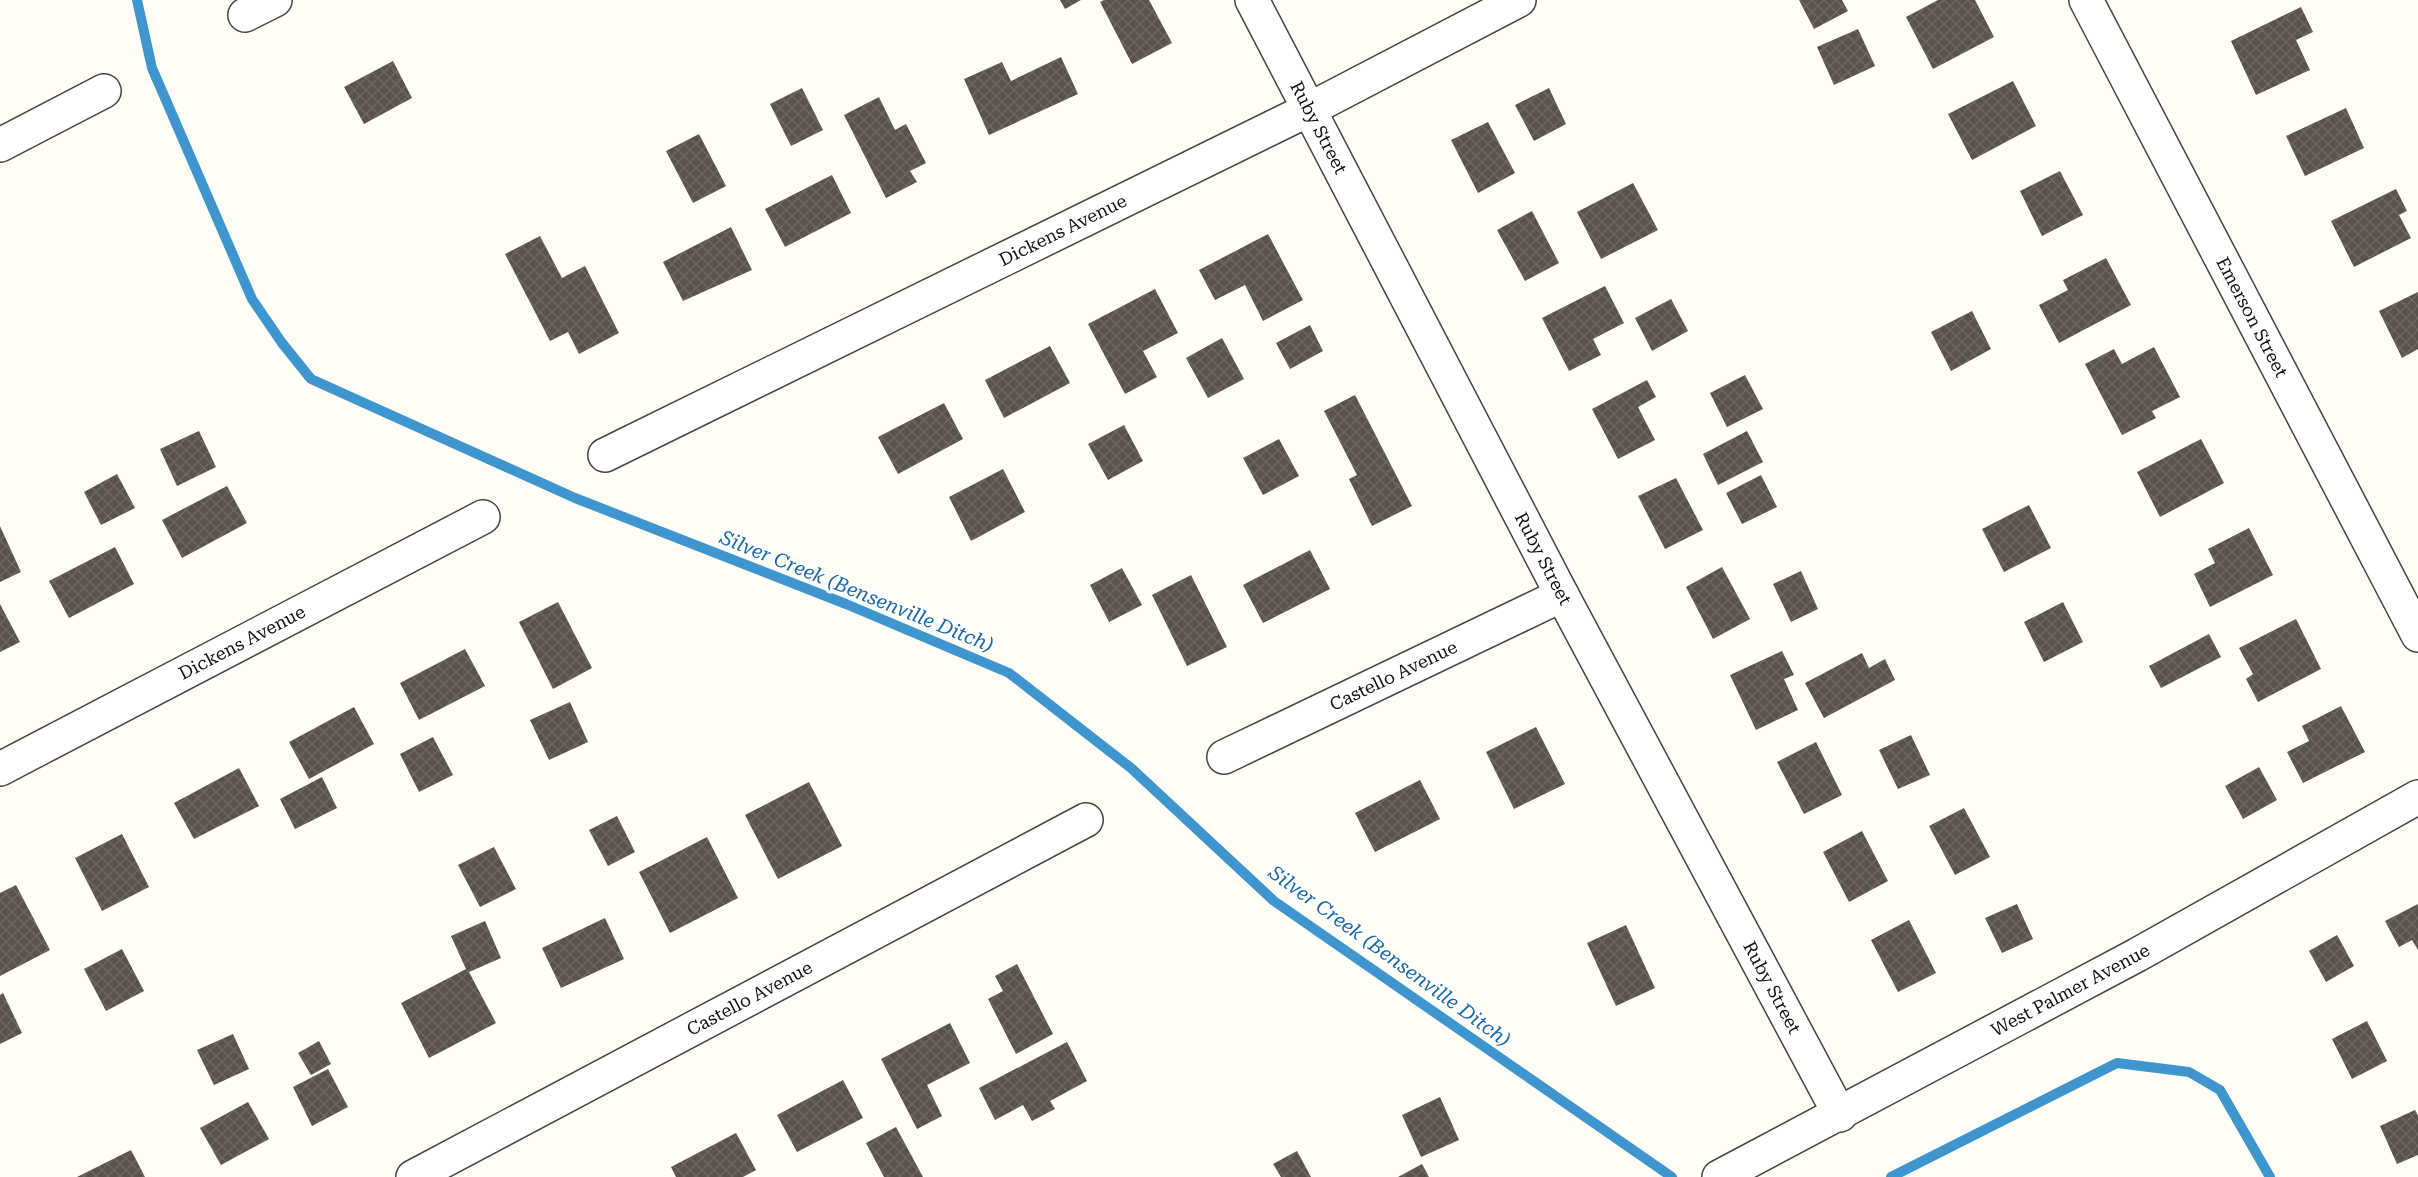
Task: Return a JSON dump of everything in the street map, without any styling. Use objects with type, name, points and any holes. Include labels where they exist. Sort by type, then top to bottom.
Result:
[{"type":"street","points":[[245,15],[275,0]]},
{"type":"street","name":"Ruby Street","points":[[1252,0],[1562,595],[1840,1115]]},
{"type":"street","name":"Dickens Avenue","points":[[605,455],[1310,109],[1519,0]]},
{"type":"street","name":"Emerson Street","points":[[2086,0],[2418,635]]},
{"type":"street","points":[[0,145],[104,91]]},
{"type":"street","name":"Dickens Avenue","points":[[0,770],[483,517]]},
{"type":"street","name":"Castello Avenue","points":[[1224,757],[1562,595]]},
{"type":"street","name":"West Palmer Avenue","points":[[1719,1177],[1840,1115],[2137,955],[2418,797]]},
{"type":"street","name":"Castello Avenue","points":[[413,1177],[1086,820]]},
{"type":"building","points":[[1060,0],[1081,0],[1065,9]]},
{"type":"building","points":[[1104,0],[1149,0],[1172,43],[1132,64],[1100,2]]},
{"type":"building","points":[[1799,0],[1842,0],[1848,11],[1814,29]]},
{"type":"building","points":[[1938,0],[1975,0],[1994,37],[1933,69],[1906,17]]},
{"type":"building","points":[[2301,7],[2313,32],[2296,40],[2310,70],[2256,95],[2231,41]]},
{"type":"building","points":[[1858,29],[1875,66],[1834,85],[1817,47]]},
{"type":"building","points":[[1061,57],[1078,94],[989,135],[964,79],[1002,62],[1011,81]]},
{"type":"building","points":[[393,61],[412,98],[364,124],[344,87]]},
{"type":"building","points":[[2013,81],[2036,126],[1972,160],[1948,114]]},
{"type":"building","points":[[802,88],[823,130],[791,146],[770,104]]},
{"type":"building","points":[[1549,88],[1566,124],[1534,141],[1515,105]]},
{"type":"building","points":[[879,97],[895,130],[906,124],[926,163],[910,171],[917,182],[886,198],[844,115]]},
{"type":"building","points":[[2346,108],[2364,148],[2305,176],[2286,136]]},
{"type":"building","points":[[1488,122],[1515,173],[1478,193],[1451,140]]},
{"type":"building","points":[[699,134],[726,186],[693,203],[666,151]]},
{"type":"building","points":[[2060,171],[2083,215],[2042,236],[2020,191]]},
{"type":"building","points":[[832,175],[851,213],[785,247],[765,209]]},
{"type":"building","points":[[1633,183],[1658,230],[1601,259],[1577,212]]},
{"type":"building","points":[[2396,189],[2407,211],[2399,215],[2411,238],[2354,267],[2331,221]]},
{"type":"building","points":[[1532,211],[1559,263],[1525,281],[1497,230]]},
{"type":"building","points":[[731,227],[752,270],[683,301],[663,262]]},
{"type":"building","points":[[1268,234],[1303,300],[1263,321],[1245,285],[1215,300],[1199,270]]},
{"type":"building","points":[[540,236],[562,278],[585,266],[619,333],[579,354],[568,332],[550,341],[505,254]]},
{"type":"building","points":[[2106,258],[2131,305],[2059,343],[2039,305],[2068,290],[2063,280]]},
{"type":"building","points":[[1605,286],[1624,323],[1593,339],[1601,355],[1569,371],[1542,318]]},
{"type":"building","points":[[1155,289],[1178,333],[1143,351],[1157,377],[1125,394],[1088,324]]},
{"type":"building","points":[[2418,292],[2418,349],[2402,358],[2379,311]]},
{"type":"building","points":[[1671,299],[1688,331],[1652,351],[1635,318]]},
{"type":"building","points":[[1972,311],[1991,349],[1951,371],[1931,332]]},
{"type":"building","points":[[1310,325],[1323,351],[1290,369],[1276,343]]},
{"type":"building","points":[[1222,338],[1244,379],[1208,398],[1186,358]]},
{"type":"building","points":[[1050,346],[1070,383],[1004,418],[985,380]]},
{"type":"building","points":[[2154,347],[2180,397],[2152,411],[2156,418],[2122,435],[2085,364],[2114,349],[2122,364]]},
{"type":"building","points":[[1745,375],[1763,409],[1727,427],[1710,393]]},
{"type":"building","points":[[1647,380],[1656,397],[1638,407],[1655,440],[1618,459],[1592,409]]},
{"type":"building","points":[[1355,395],[1412,506],[1372,526],[1349,479],[1357,475],[1324,411]]},
{"type":"building","points":[[944,403],[963,439],[898,474],[878,437]]},
{"type":"building","points":[[1124,425],[1143,461],[1108,480],[1088,444]]},
{"type":"building","points":[[199,431],[216,467],[177,486],[160,449]]},
{"type":"building","points":[[1747,431],[1763,462],[1718,485],[1703,454]]},
{"type":"building","points":[[1279,439],[1299,476],[1263,495],[1243,458]]},
{"type":"building","points":[[2201,439],[2224,483],[2160,517],[2137,472]]},
{"type":"building","points":[[1003,469],[1025,512],[971,541],[949,497]]},
{"type":"building","points":[[117,474],[135,508],[101,525],[84,492]]},
{"type":"building","points":[[1761,475],[1777,507],[1742,524],[1726,493]]},
{"type":"building","points":[[1676,478],[1703,530],[1665,549],[1638,496]]},
{"type":"building","points":[[227,486],[247,523],[182,558],[162,520]]},
{"type":"building","points":[[2029,505],[2051,548],[2004,572],[1982,529]]},
{"type":"building","points":[[0,526],[21,572],[0,582]]},
{"type":"building","points":[[2249,528],[2273,575],[2210,607],[2194,574],[2215,563],[2208,549]]},
{"type":"building","points":[[115,547],[134,584],[69,618],[49,581]]},
{"type":"building","points":[[1310,550],[1330,589],[1263,623],[1243,585]]},
{"type":"building","points":[[1722,567],[1750,619],[1713,639],[1686,587]]},
{"type":"building","points":[[1122,568],[1142,605],[1109,622],[1090,585]]},
{"type":"building","points":[[1801,571],[1818,609],[1791,622],[1773,584]]},
{"type":"building","points":[[1191,575],[1227,647],[1187,666],[1152,595]]},
{"type":"building","points":[[558,602],[592,668],[553,689],[519,622]]},
{"type":"building","points":[[2063,602],[2083,642],[2044,662],[2024,622]]},
{"type":"building","points":[[0,604],[20,642],[0,652]]},
{"type":"building","points":[[2296,619],[2321,669],[2258,702],[2246,679],[2253,674],[2239,648]]},
{"type":"building","points":[[2209,634],[2221,657],[2161,688],[2149,666]]},
{"type":"building","points":[[465,649],[485,686],[419,720],[400,683]]},
{"type":"building","points":[[1782,651],[1794,675],[1784,679],[1798,710],[1756,730],[1730,675]]},
{"type":"building","points":[[1862,653],[1869,668],[1885,659],[1895,680],[1824,718],[1805,683]]},
{"type":"building","points":[[570,702],[588,742],[549,760],[530,720]]},
{"type":"building","points":[[2341,706],[2365,752],[2303,783],[2287,752],[2309,741],[2302,726]]},
{"type":"building","points":[[354,707],[374,744],[309,779],[289,742]]},
{"type":"building","points":[[1536,727],[1565,784],[1514,809],[1486,752]]},
{"type":"building","points":[[1911,735],[1930,775],[1898,789],[1879,750]]},
{"type":"building","points":[[433,737],[453,775],[419,792],[400,754]]},
{"type":"building","points":[[1816,742],[1842,795],[1804,814],[1777,762]]},
{"type":"building","points":[[2259,767],[2277,800],[2243,819],[2225,786]]},
{"type":"building","points":[[239,768],[259,806],[194,839],[174,803]]},
{"type":"building","points":[[322,777],[337,808],[295,829],[280,799]]},
{"type":"building","points":[[1420,780],[1440,819],[1375,852],[1355,813]]},
{"type":"building","points":[[809,782],[842,846],[778,879],[745,815]]},
{"type":"building","points":[[1964,808],[1990,857],[1955,875],[1929,826]]},
{"type":"building","points":[[617,816],[635,852],[608,866],[589,830]]},
{"type":"building","points":[[1862,831],[1888,881],[1849,902],[1823,852]]},
{"type":"building","points":[[122,834],[149,887],[102,911],[75,858]]},
{"type":"building","points":[[707,837],[738,898],[670,933],[639,872]]},
{"type":"building","points":[[494,847],[516,889],[480,907],[458,865]]},
{"type":"building","points":[[16,885],[50,950],[0,976],[0,893]]},
{"type":"building","points":[[2017,904],[2033,939],[2002,953],[1985,918]]},
{"type":"building","points":[[2418,904],[2418,950],[2412,940],[2399,947],[2385,921]]},
{"type":"building","points":[[605,918],[624,959],[561,988],[542,948]]},
{"type":"building","points":[[1909,920],[1936,973],[1898,992],[1871,940]]},
{"type":"building","points":[[485,921],[501,958],[469,972],[496,1023],[429,1058],[401,1003],[466,969],[451,936]]},
{"type":"building","points":[[1626,925],[1655,988],[1616,1006],[1587,943]]},
{"type":"building","points":[[2337,935],[2354,966],[2326,982],[2309,951]]},
{"type":"building","points":[[122,949],[144,991],[106,1011],[84,969]]},
{"type":"building","points":[[1017,964],[1053,1034],[1016,1054],[988,999],[1003,991],[995,976]]},
{"type":"building","points":[[3,993],[22,1033],[0,1044],[0,995]]},
{"type":"building","points":[[2367,1021],[2387,1061],[2352,1079],[2332,1039]]},
{"type":"building","points":[[950,1023],[970,1063],[927,1085],[942,1116],[917,1129],[881,1059]]},
{"type":"building","points":[[233,1034],[249,1069],[214,1085],[197,1050]]},
{"type":"building","points":[[319,1041],[331,1064],[311,1075],[298,1053]]},
{"type":"building","points":[[1067,1042],[1087,1081],[1050,1101],[1055,1109],[1032,1121],[1023,1105],[995,1120],[979,1088]]},
{"type":"building","points":[[328,1069],[348,1107],[312,1126],[293,1087]]},
{"type":"building","points":[[843,1080],[863,1118],[797,1152],[777,1115]]},
{"type":"building","points":[[1440,1097],[1459,1140],[1421,1157],[1402,1115]]},
{"type":"building","points":[[248,1102],[269,1139],[221,1165],[200,1128]]},
{"type":"building","points":[[2415,1110],[2418,1116],[2418,1155],[2397,1164],[2380,1126]]},
{"type":"building","points":[[896,1127],[923,1177],[884,1177],[866,1143]]},
{"type":"building","points":[[736,1133],[756,1170],[743,1177],[676,1177],[671,1167]]},
{"type":"building","points":[[131,1150],[145,1177],[77,1177]]},
{"type":"building","points":[[1297,1151],[1311,1177],[1281,1177],[1273,1164]]},
{"type":"building","points":[[1422,1164],[1429,1177],[1398,1177]]},
{"type":"waterway","name":"Silver Creek (Bensenville Ditch)","points":[[137,0],[152,68],[252,299],[282,343],[311,379],[575,498],[846,604],[1009,673],[1131,768],[1274,901],[1672,1177]]},
{"type":"waterway","name":"Silver Creek (Bensenville Ditch)","points":[[1891,1177],[2117,1063],[2189,1072],[2220,1090],[2270,1177]]}]
